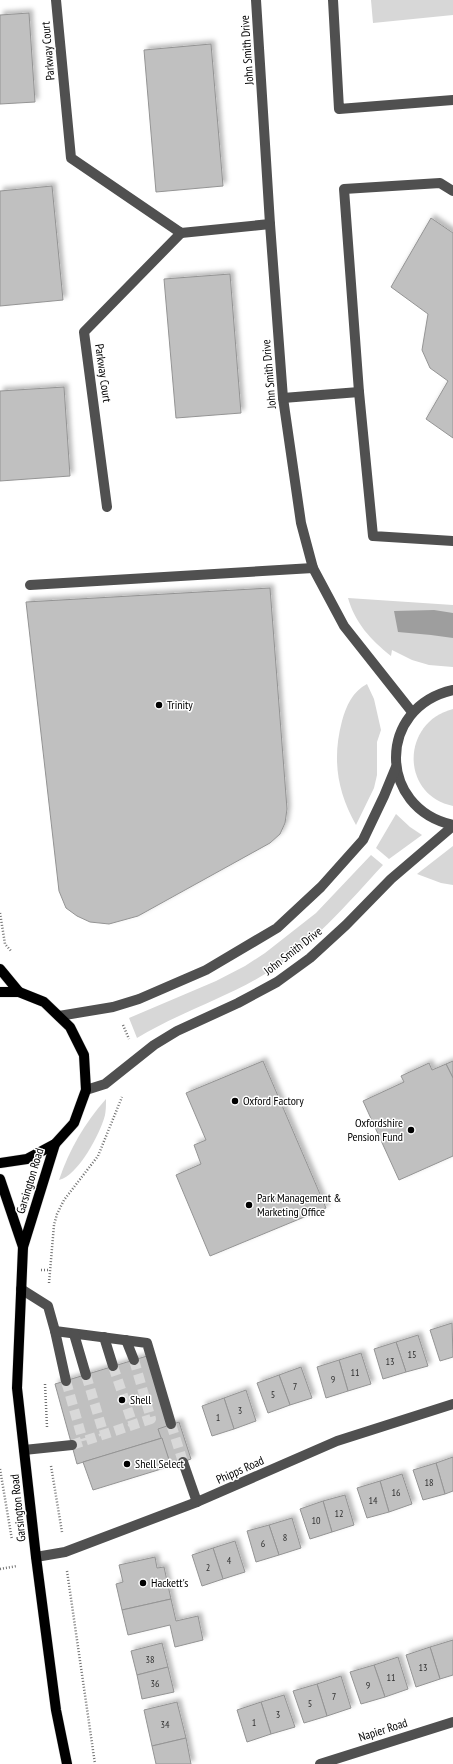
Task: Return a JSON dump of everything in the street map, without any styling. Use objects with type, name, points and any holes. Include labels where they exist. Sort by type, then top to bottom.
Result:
[{"type":"main road","points":[[0,969],[19,992]]},
{"type":"main road","points":[[0,992],[19,992],[44,1002],[70,1027],[84,1055],[86,1090],[74,1123],[54,1144],[27,1159],[0,1163]]},
{"type":"main road","name":"Garsington Road","points":[[54,1144],[23,1247],[18,1388],[36,1557],[56,1710],[67,1764]]},
{"type":"main road","name":"Garsington Road","points":[[0,1179],[23,1247]]},
{"type":"street","name":"Parkway Court","points":[[56,0],[71,158],[181,233],[84,332],[107,508]]},
{"type":"street","name":"John Smith Drive","points":[[256,0],[283,398],[301,522],[313,568],[344,626],[412,712]]},
{"type":"street","points":[[333,0],[340,109],[453,100]]},
{"type":"street","points":[[453,191],[440,183],[344,189],[359,392],[373,536],[453,541]]},
{"type":"street","points":[[181,233],[270,224]]},
{"type":"street","points":[[283,398],[359,392]]},
{"type":"street","points":[[30,585],[313,568]]},
{"type":"street","name":"John Smith Drive","points":[[453,690],[440,693],[412,712],[397,741],[396,767],[402,786],[419,809],[440,822],[453,826]]},
{"type":"street","name":"John Smith Drive","points":[[58,1016],[113,1007],[139,999],[206,970],[277,928],[321,887],[362,840],[384,796],[396,767]]},
{"type":"street","name":"John Smith Drive","points":[[86,1090],[105,1084],[154,1045],[177,1031],[238,1003],[283,978],[310,958],[346,925],[391,879],[453,826]]},
{"type":"street","points":[[21,1290],[48,1306],[66,1381]]},
{"type":"street","points":[[55,1332],[147,1343],[171,1424]]},
{"type":"street","points":[[74,1334],[86,1375]]},
{"type":"street","points":[[104,1337],[113,1366]]},
{"type":"street","points":[[126,1340],[134,1360]]},
{"type":"street","name":"Phipps Road","points":[[36,1557],[64,1552],[197,1502],[336,1441],[453,1404]]},
{"type":"street","points":[[24,1450],[72,1445]]},
{"type":"street","points":[[183,1462],[197,1502]]},
{"type":"street","name":"Napier Road","points":[[320,1764],[453,1722]]},
{"type":"path","points":[[0,913],[5,944],[15,955]]},
{"type":"path","points":[[113,1007],[130,1042],[135,1060]]},
{"type":"path","points":[[49,1281],[54,1225],[57,1214],[64,1200],[98,1156],[124,1092]]},
{"type":"path","points":[[48,1448],[60,1522]]},
{"type":"path","points":[[0,1569],[17,1566]]},
{"type":"path","points":[[68,1572],[95,1764]]},
{"type":"shaded area","points":[[371,0],[453,0],[453,15],[373,23]]},
{"type":"shaded area","points":[[348,598],[453,605],[453,667],[429,665],[412,660],[392,650],[391,656],[370,637],[359,623]]},
{"type":"shaded area","points":[[434,610],[453,613],[453,638],[398,632],[394,611]]},
{"type":"shaded area","points":[[367,684],[374,699],[381,730],[377,742],[377,775],[374,788],[356,825],[344,800],[338,774],[337,748],[342,721],[348,705],[354,695]]},
{"type":"shaded area","points":[[453,709],[453,806],[436,799],[423,788],[416,774],[414,758],[416,743],[424,728],[436,716]]},
{"type":"shaded area","points":[[396,814],[410,827],[422,835],[389,859],[376,848]]},
{"type":"shaded area","points":[[453,846],[453,885],[441,883],[417,874]]},
{"type":"shaded area","points":[[371,855],[383,865],[342,910],[298,951],[282,963],[249,983],[137,1038],[129,1018],[216,981],[245,966],[265,953],[316,913]]},
{"type":"shaded area","points":[[106,1099],[106,1109],[103,1123],[94,1142],[74,1171],[59,1180],[78,1137]]},
{"type":"building","points":[[29,13],[35,102],[0,104],[0,15]]},
{"type":"building","points":[[211,44],[223,186],[156,192],[144,50]]},
{"type":"building","points":[[52,186],[63,300],[0,306],[0,191]]},
{"type":"building","points":[[431,218],[453,233],[453,438],[426,419],[448,381],[430,368],[422,350],[428,314],[391,287]]},
{"type":"building","points":[[230,274],[241,413],[176,418],[164,279]]},
{"type":"building","points":[[64,387],[70,476],[0,481],[0,391]]},
{"type":"building","name":"Trinity","points":[[270,588],[287,809],[285,823],[280,834],[270,843],[138,916],[109,924],[90,922],[77,916],[66,908],[59,891],[26,602]]},
{"type":"building","points":[[263,1061],[326,1208],[210,1256],[176,1175],[201,1164],[194,1145],[206,1140],[186,1093]]},
{"type":"building","points":[[453,1061],[453,1078],[446,1064]]},
{"type":"building","points":[[429,1063],[432,1070],[446,1064],[453,1078],[453,1156],[399,1180],[363,1101],[404,1082],[401,1076]]},
{"type":"building","points":[[452,1323],[453,1357],[440,1361],[430,1330]]},
{"type":"building","points":[[418,1335],[428,1366],[406,1372],[396,1342]]},
{"type":"building","points":[[396,1342],[406,1372],[383,1379],[374,1349]]},
{"type":"building","points":[[361,1353],[371,1384],[348,1391],[339,1360]]},
{"type":"building","points":[[147,1356],[172,1435],[77,1464],[55,1384]]},
{"type":"building","points":[[339,1360],[348,1391],[326,1398],[317,1367]]},
{"type":"building","points":[[301,1367],[312,1398],[290,1405],[279,1375]]},
{"type":"building","points":[[279,1375],[290,1405],[268,1413],[257,1383]]},
{"type":"building","points":[[246,1390],[256,1421],[234,1429],[224,1398]]},
{"type":"building","points":[[224,1398],[234,1429],[212,1436],[202,1406]]},
{"type":"building","points":[[179,1422],[191,1459],[171,1466],[158,1429]]},
{"type":"building","name":"Shell Select","points":[[162,1438],[171,1466],[93,1490],[83,1462]]},
{"type":"building","points":[[453,1457],[453,1491],[445,1494],[436,1463]]},
{"type":"building","points":[[436,1463],[445,1494],[423,1500],[413,1470]]},
{"type":"building","points":[[402,1474],[412,1504],[389,1512],[380,1481]]},
{"type":"building","points":[[380,1481],[389,1512],[367,1518],[357,1488]]},
{"type":"building","points":[[345,1495],[354,1525],[332,1532],[323,1501]]},
{"type":"building","points":[[323,1501],[332,1532],[310,1539],[300,1509]]},
{"type":"building","points":[[292,1518],[301,1548],[279,1555],[269,1525]]},
{"type":"building","points":[[269,1525],[279,1555],[256,1562],[247,1531]]},
{"type":"building","points":[[235,1541],[245,1572],[223,1579],[213,1548]]},
{"type":"building","points":[[213,1548],[223,1579],[202,1586],[192,1555]]},
{"type":"building","name":"Hackett's","points":[[155,1557],[157,1568],[164,1567],[171,1599],[122,1610],[116,1584],[123,1582],[119,1565]]},
{"type":"building","points":[[171,1599],[176,1621],[198,1616],[203,1640],[175,1647],[170,1625],[128,1635],[122,1610]]},
{"type":"building","points":[[453,1640],[453,1675],[440,1679],[430,1647]]},
{"type":"building","points":[[162,1643],[168,1667],[137,1675],[131,1651]]},
{"type":"building","points":[[430,1647],[440,1679],[416,1687],[406,1655]]},
{"type":"building","points":[[398,1657],[408,1689],[385,1697],[374,1665]]},
{"type":"building","points":[[374,1665],[385,1697],[361,1704],[350,1672]]},
{"type":"building","points":[[168,1667],[174,1692],[142,1699],[137,1675]]},
{"type":"building","points":[[341,1676],[351,1708],[327,1716],[317,1684]]},
{"type":"building","points":[[317,1684],[327,1716],[304,1723],[293,1691]]},
{"type":"building","points":[[284,1695],[295,1727],[271,1734],[261,1702]]},
{"type":"building","points":[[177,1702],[186,1738],[152,1746],[144,1710]]},
{"type":"building","points":[[261,1702],[271,1734],[247,1742],[237,1710]]},
{"type":"building","points":[[186,1738],[191,1764],[156,1764],[152,1746]]},
{"type":"tunnel","points":[[72,1445],[151,1419],[134,1360]]},
{"type":"tunnel","points":[[113,1366],[133,1425]]},
{"type":"tunnel","points":[[86,1375],[104,1435]]},
{"type":"tunnel","points":[[66,1381],[83,1441]]},
{"type":"tunnel","points":[[171,1424],[183,1462]]},
{"type":"place","name":"Trinity","points":[[159,705]]},
{"type":"place","name":"Oxford Factory","points":[[235,1101]]},
{"type":"place","name":"Oxfordshire Pension Fund","points":[[411,1130]]},
{"type":"place","name":"Park Management & Marketing Office","points":[[249,1205]]},
{"type":"place","name":"Shell","points":[[122,1400]]},
{"type":"place","name":"Shell Select","points":[[127,1464]]},
{"type":"place","name":"Hackett's","points":[[143,1583]]}]
